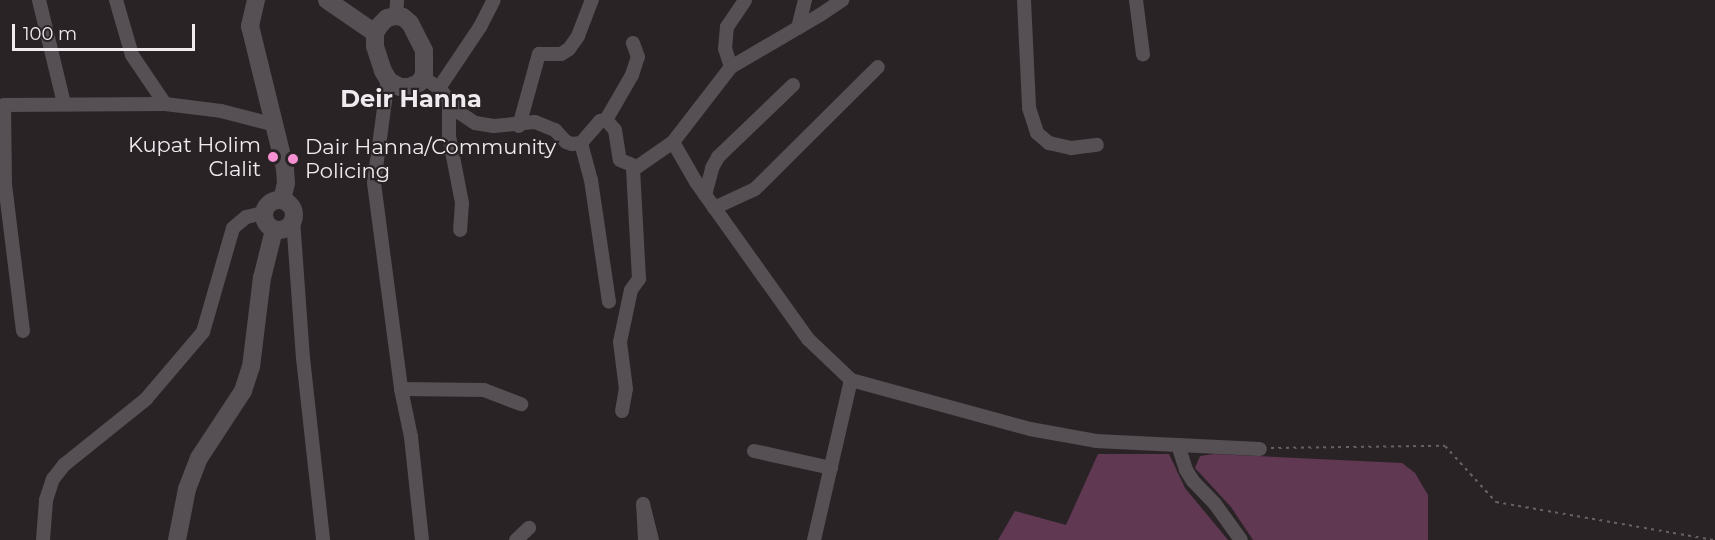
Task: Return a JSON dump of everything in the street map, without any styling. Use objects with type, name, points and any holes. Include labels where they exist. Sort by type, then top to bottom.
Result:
[{"type":"street","points":[[39,0],[64,103]]},
{"type":"street","points":[[116,0],[132,55],[165,104]]},
{"type":"street","points":[[256,0],[250,26],[285,170],[286,183],[282,200]]},
{"type":"street","points":[[327,0],[375,33]]},
{"type":"street","points":[[439,88],[480,27],[494,0]]},
{"type":"street","points":[[519,126],[539,54],[561,54],[569,49],[578,36],[592,0]]},
{"type":"street","points":[[730,67],[725,48],[727,27],[746,0]]},
{"type":"street","points":[[798,28],[806,0]]},
{"type":"street","points":[[581,143],[600,120],[606,120],[615,130],[620,160],[633,167],[644,164],[673,142],[730,67],[842,0]]},
{"type":"street","points":[[1024,0],[1029,108],[1037,133],[1049,143],[1071,148],[1097,145]]},
{"type":"street","points":[[1136,0],[1143,55]]},
{"type":"street","points":[[397,8],[418,35],[424,51],[426,65],[422,77],[419,83],[409,87],[400,87],[388,79],[375,46],[375,33],[397,8]]},
{"type":"street","points":[[606,120],[632,75],[638,57],[633,43]]},
{"type":"street","points":[[714,208],[755,189],[878,67]]},
{"type":"street","points":[[422,77],[439,88],[460,113],[475,123],[519,126],[536,122],[555,130],[566,142],[581,143]]},
{"type":"street","points":[[388,79],[374,183],[401,389],[411,437],[422,540]]},
{"type":"street","points":[[705,195],[712,168],[718,158],[793,85]]},
{"type":"street","points":[[448,99],[449,136],[462,203],[460,230]]},
{"type":"street","points":[[23,331],[5,184],[4,105],[165,104],[221,111],[275,125]]},
{"type":"street","points":[[673,142],[705,195],[808,339],[851,380],[1030,429],[1096,441],[1260,448]]},
{"type":"street","points":[[581,143],[591,180],[609,302]]},
{"type":"street","points":[[622,411],[626,389],[620,342],[631,290],[639,279],[633,167]]},
{"type":"street","points":[[43,540],[46,500],[53,479],[64,465],[146,399],[203,332],[233,228],[246,217],[263,213],[271,201],[282,200],[292,207],[303,358],[323,540]]},
{"type":"street","points":[[263,213],[266,223],[274,230],[285,229],[293,219]]},
{"type":"street","points":[[177,540],[187,489],[199,458],[243,391],[251,367],[262,278],[274,230]]},
{"type":"street","points":[[814,540],[851,380]]},
{"type":"street","points":[[401,389],[484,390],[521,404]]},
{"type":"street","points":[[1178,445],[1186,470],[1193,481],[1215,504],[1240,540]]},
{"type":"street","points":[[754,451],[831,468]]},
{"type":"street","points":[[645,540],[643,504],[652,540]]},
{"type":"street","points":[[516,540],[529,528]]},
{"type":"path","points":[[1260,448],[1445,446],[1496,502],[1714,540]]},
{"type":"shaded area","points":[[1098,454],[1169,454],[1185,488],[1228,540],[998,540],[1015,511],[1066,525]]},
{"type":"shaded area","points":[[1214,454],[1402,463],[1415,473],[1428,495],[1428,540],[1253,540],[1231,507],[1195,468],[1200,456]]},
{"type":"place","name":"Kupat Holim Clalit","points":[[273,157]]},
{"type":"place","name":"Dair Hanna/Community Policing","points":[[293,159]]},
{"type":"district","name":"Deir Hanna","points":[[411,99]]}]
